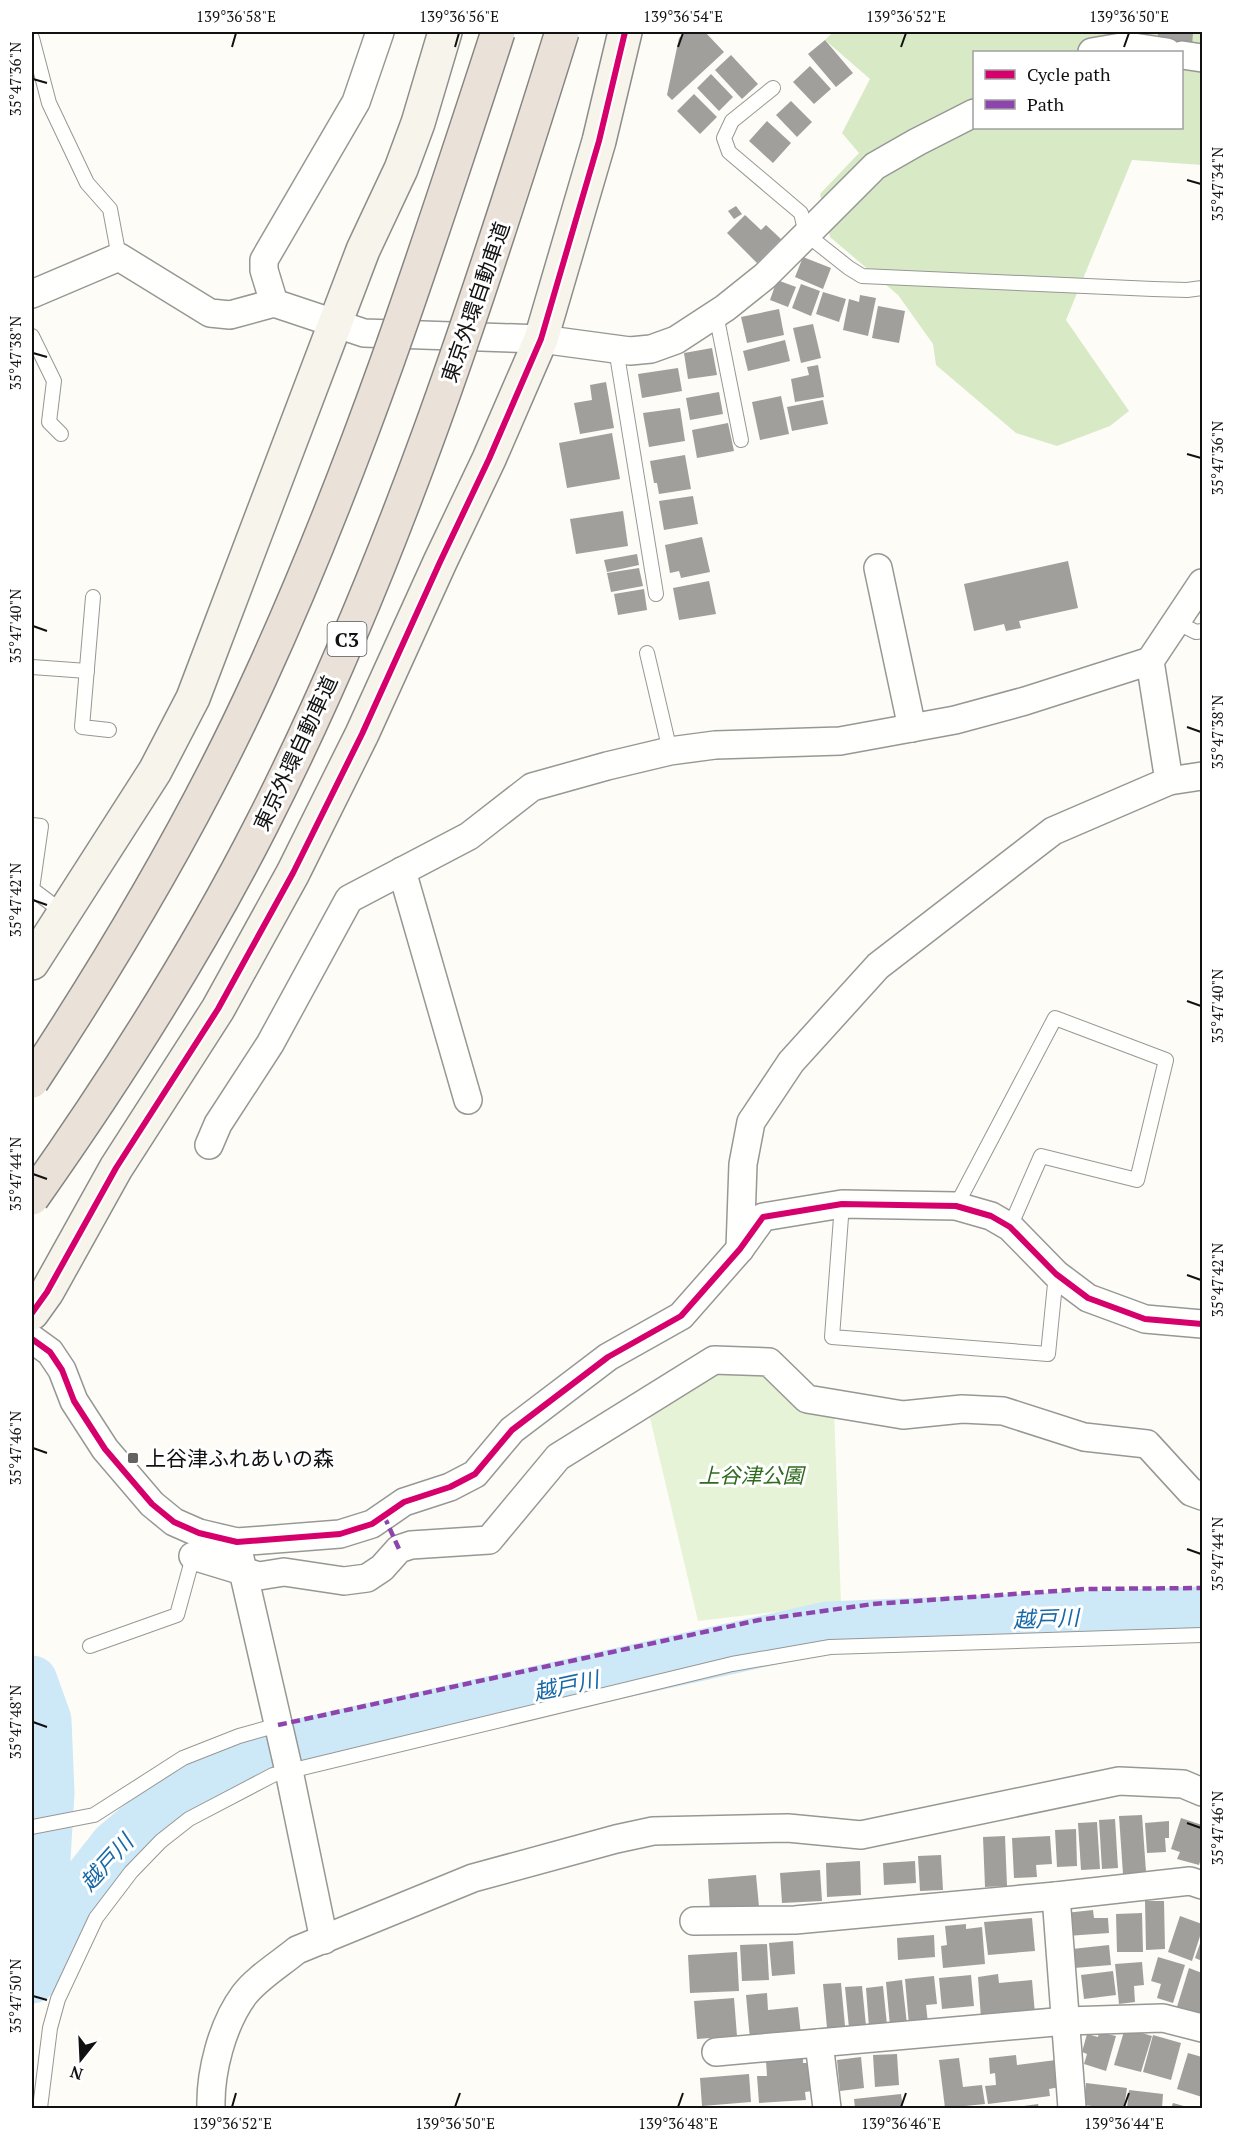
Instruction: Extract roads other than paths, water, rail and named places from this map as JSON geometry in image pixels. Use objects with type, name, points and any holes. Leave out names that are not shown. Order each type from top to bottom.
[{"type":"highway","points":[[32,1081],[141,908],[203,795],[260,679],[314,553],[374,398],[431,238],[498,32]]},
{"type":"highway","name":"東京外環自動車道","points":[[32,1198],[131,1050],[197,943],[262,825],[320,703],[377,570],[437,415],[495,246],[562,32]]},
{"type":"street","points":[[274,303],[264,270],[264,260],[356,102],[380,32]]},
{"type":"street","points":[[32,963],[155,771],[192,698],[363,250],[401,169],[445,32]]},
{"type":"street","points":[[32,1313],[47,1292],[116,1168],[218,1009],[293,873],[362,734],[489,459],[541,339],[599,141],[626,32]]},
{"type":"street","points":[[1098,51],[1127,46],[1160,51]]},
{"type":"street","points":[[1183,55],[1203,58]]},
{"type":"street","points":[[32,294],[119,257],[210,313],[230,315],[274,303],[364,333],[541,339],[616,349],[651,349],[676,340],[716,314],[765,276],[875,166],[973,114]]},
{"type":"street","points":[[878,568],[912,728]]},
{"type":"street","points":[[209,1145],[218,1124],[270,1044],[349,899],[469,836],[532,787],[607,765],[670,751],[715,745],[840,741],[954,720],[1150,662],[1203,583]]},
{"type":"street","points":[[1150,662],[1169,781]]},
{"type":"street","points":[[740,1249],[743,1164],[751,1122],[790,1062],[878,966],[1053,831],[1169,781],[1203,776]]},
{"type":"street","points":[[402,871],[468,1100]]},
{"type":"street","points":[[196,1545],[340,1534],[372,1524],[404,1502],[450,1487],[476,1474],[520,1424],[608,1357],[681,1316],[740,1249],[763,1217],[842,1204],[956,1206],[991,1216],[1010,1227],[1056,1274],[1088,1298],[1145,1319],[1203,1324]]},
{"type":"street","points":[[32,1339],[51,1352],[62,1370],[74,1401],[105,1449],[152,1504],[174,1522],[196,1545],[243,1572],[259,1576],[284,1572],[344,1581],[367,1578],[382,1568],[399,1549],[411,1545],[489,1540],[558,1457],[714,1360],[769,1362],[807,1399],[903,1415],[962,1409],[1003,1411],[1084,1437],[1147,1444],[1191,1492],[1203,1496]]},
{"type":"street","points":[[237,1542],[324,1940]]},
{"type":"street","points":[[211,2109],[210,2089],[220,2049],[230,2018],[245,1994],[297,1950],[473,1878],[653,1831],[789,1828],[861,1835],[1119,1780],[1183,1784],[1203,1792]]},
{"type":"street","points":[[694,1921],[795,1920],[1191,1881],[1203,1885]]},
{"type":"street","points":[[1056,1896],[1072,2109]]},
{"type":"street","points":[[716,2052],[1066,2021],[1163,2018],[1203,2028]]},
{"type":"street","points":[[819,2043],[827,2109]]},
{"type":"lane","points":[[32,38],[49,103],[87,183],[110,209],[119,257]]},
{"type":"lane","points":[[773,88],[732,121],[724,138],[729,152],[801,213],[806,234],[862,276],[1164,290],[1203,288]]},
{"type":"lane","points":[[716,314],[741,440]]},
{"type":"lane","points":[[32,336],[54,381],[50,422],[61,434]]},
{"type":"lane","points":[[616,349],[656,594]]},
{"type":"lane","points":[[93,597],[82,727],[109,730]]},
{"type":"lane","points":[[1176,622],[1196,632],[1203,631]]},
{"type":"lane","points":[[647,653],[670,751]]},
{"type":"lane","points":[[32,667],[87,671]]},
{"type":"lane","points":[[32,825],[41,826],[32,889],[65,914]]},
{"type":"lane","points":[[956,1206],[1055,1018],[1166,1060],[1137,1180],[1041,1156],[1010,1227]]},
{"type":"lane","points":[[842,1204],[832,1337],[1048,1354],[1056,1274]]},
{"type":"lane","points":[[90,1646],[177,1615],[196,1545]]},
{"type":"lane","points":[[40,2109],[50,2028],[58,1999],[96,1918],[131,1872],[161,1842],[189,1819],[288,1767],[732,1664],[830,1647],[1203,1635]]},
{"type":"lane","points":[[32,1827],[94,1815],[183,1758],[239,1736],[278,1728]]},
{"type":"waterway","name":"越戸川","points":[[32,1978],[78,1893],[115,1846],[179,1792],[261,1757],[309,1742],[828,1627],[1202,1612]]},
{"type":"waterway","points":[[32,1681],[46,1720],[49,1793],[43,1891],[33,1950]]},
{"type":"place","name":"上谷津ふれあいの森","points":[[133,1458]]},
{"type":"park label","name":"上谷津公園","points":[[751,1475]]}]
